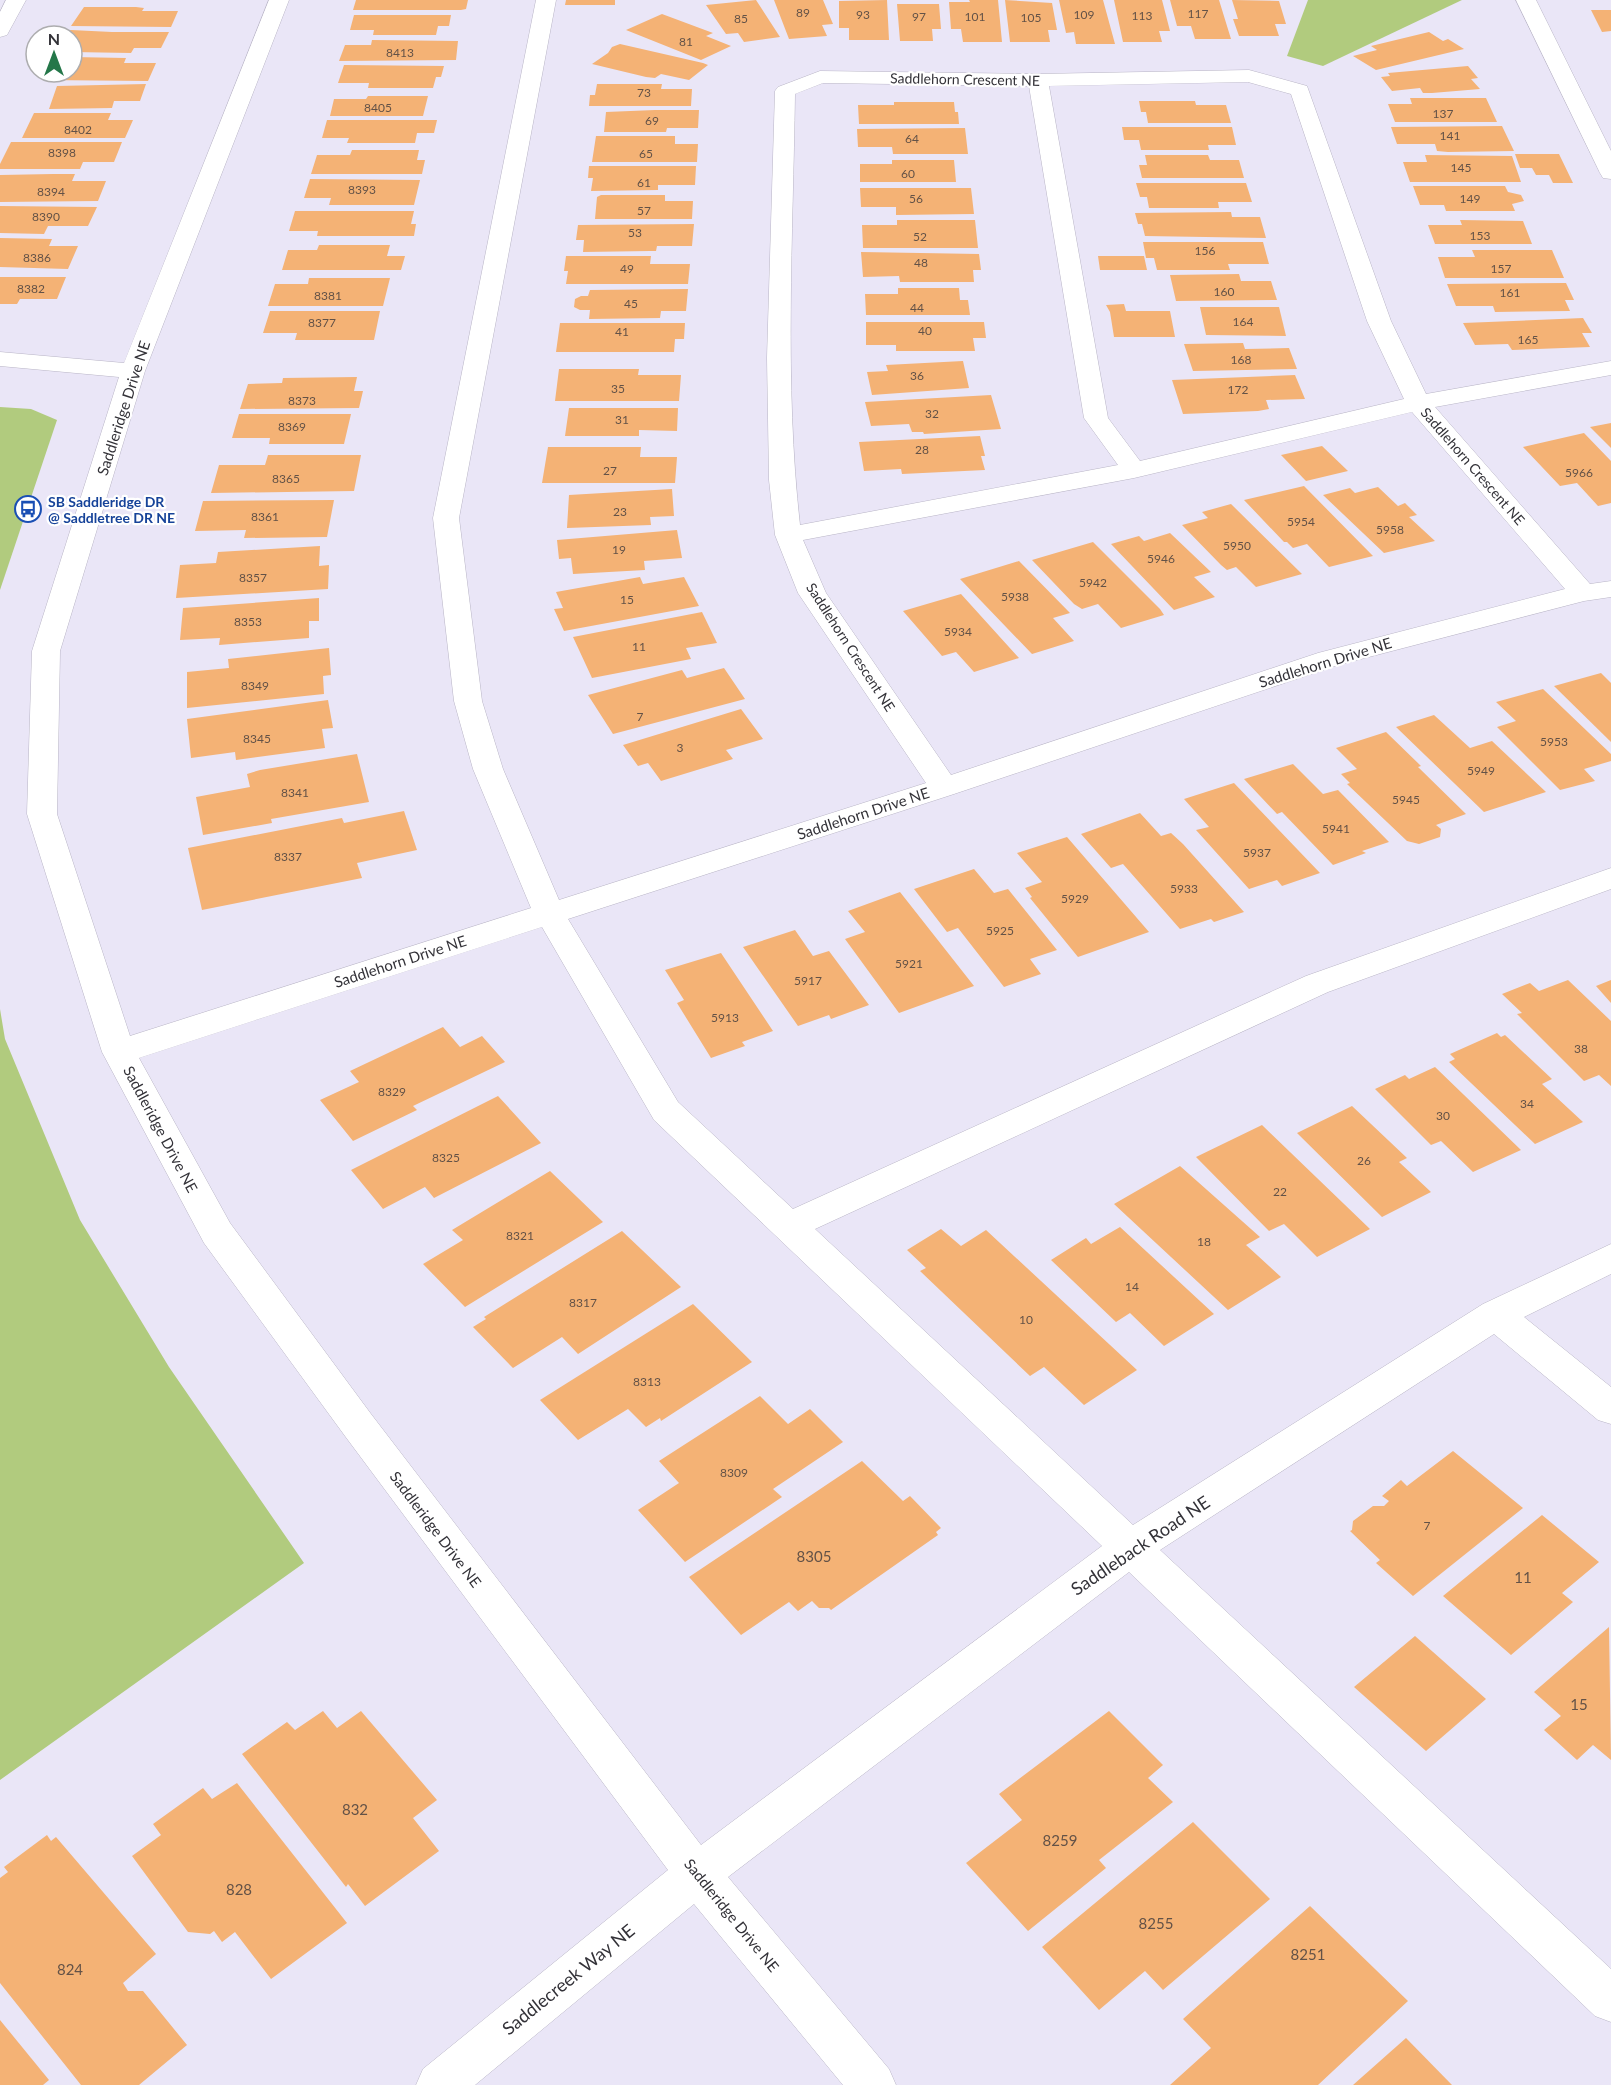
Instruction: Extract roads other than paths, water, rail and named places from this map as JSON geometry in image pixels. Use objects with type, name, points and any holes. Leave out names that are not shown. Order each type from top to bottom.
[{"type":"street","points":[[0,31],[16,0]]},
{"type":"street","name":"Saddleridge Drive NE","points":[[279,0],[133,371],[46,651],[42,814],[119,1052],[217,1233],[358,1425],[697,1874],[873,2085]]},
{"type":"street","points":[[546,0],[446,518],[468,702],[489,769],[549,913],[666,1111],[1611,2000]]},
{"type":"street","points":[[1526,0],[1611,173]]},
{"type":"street","name":"Saddlehorn Crescent NE","points":[[944,787],[812,593],[788,535],[782,480],[779,358],[785,92],[820,77],[1038,80],[1249,76],[1300,90],[1379,321],[1418,403],[1597,591]]},
{"type":"street","points":[[1038,80],[1096,418],[1134,470]]},
{"type":"street","points":[[0,359],[133,371]]},
{"type":"street","points":[[788,535],[1134,470],[1418,403],[1611,368]]},
{"type":"street","name":"Saddlehorn Drive NE","points":[[119,1052],[944,787],[1328,659],[1597,591]]},
{"type":"street","points":[[787,1227],[1317,984],[1611,878]]},
{"type":"street","name":"Saddleback Road NE","points":[[697,1874],[1130,1548],[1496,1314],[1611,1258]]},
{"type":"street","points":[[1496,1314],[1611,1409]]},
{"type":"street","name":"Saddlecreek Way NE","points":[[439,2085],[697,1874]]},
{"type":"place","name":"SB Saddleridge DR @ Saddletree DR NE","points":[[28,509]]}]
